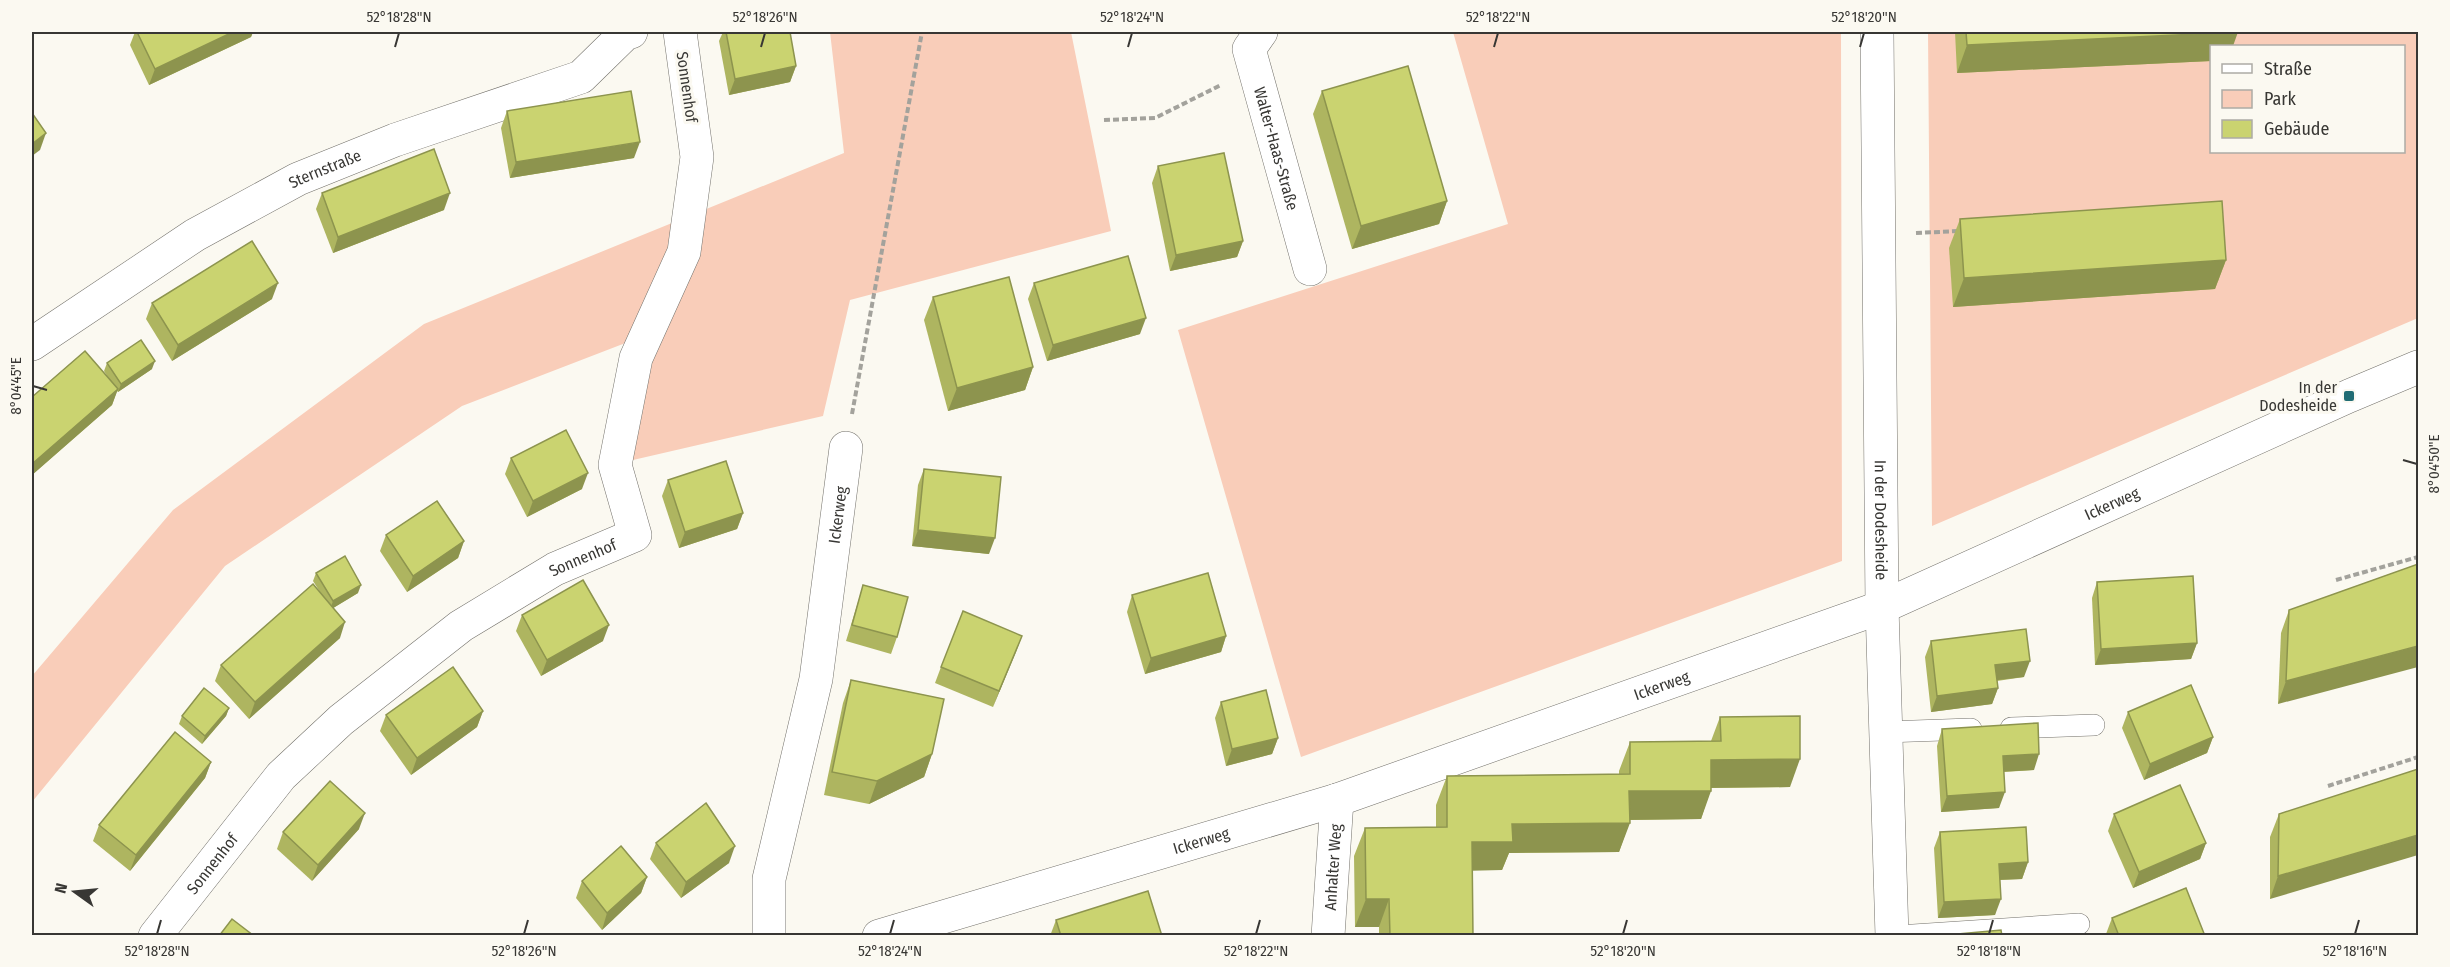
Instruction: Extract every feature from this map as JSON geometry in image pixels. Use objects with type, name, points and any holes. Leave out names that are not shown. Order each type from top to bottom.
[{"type":"street","name":"Sternstraße","points":[[32,344],[195,236],[298,179],[395,140],[581,77],[626,33],[631,32]]},
{"type":"street","name":"Sonnenhof","points":[[155,936],[281,776],[341,720],[461,626],[555,568],[635,535],[615,465],[636,358],[684,252],[697,157],[680,32]]},
{"type":"street","name":"Walter-Haas-Straße","points":[[1261,32],[1249,49],[1310,269]]},
{"type":"street","name":"In der Dodesheide","points":[[1877,32],[1882,607],[1892,936]]},
{"type":"street","name":"Ickerweg","points":[[884,935],[1337,800],[1882,607],[2338,401],[2418,368]]},
{"type":"street","name":"Ickerweg","points":[[769,936],[769,879],[816,679],[846,448]]},
{"type":"street","name":"Anhalter Weg","points":[[1328,936],[1337,800]]},
{"type":"lane","points":[[1885,732],[2094,725]]},
{"type":"lane","points":[[1898,936],[2079,924]]},
{"type":"path","points":[[846,448],[922,32]]},
{"type":"path","points":[[1104,120],[1155,118],[1207,90],[1255,72]]},
{"type":"path","points":[[1879,235],[1961,231]]},
{"type":"path","points":[[2336,580],[2418,557]]},
{"type":"path","points":[[2328,786],[2418,757]]},
{"type":"green space","points":[[830,32],[1071,32],[1111,231],[850,300],[823,416],[620,463],[641,337],[462,406],[225,566],[32,802],[32,676],[173,510],[424,324],[844,153]]},
{"type":"green space","points":[[1453,32],[1841,32],[1842,561],[1301,757],[1178,330],[1508,224]]},
{"type":"green space","points":[[1928,32],[2418,32],[2418,318],[1932,526]]},
{"type":"building","points":[[137,32],[233,32],[155,69]]},
{"type":"building","points":[[726,32],[790,32],[796,66],[735,79]]},
{"type":"building","points":[[1966,32],[2238,32],[1967,45]]},
{"type":"building","points":[[1408,66],[1447,201],[1361,226],[1322,91]]},
{"type":"building","points":[[631,91],[640,142],[516,162],[507,111]]},
{"type":"building","points":[[32,113],[46,133],[32,144]]},
{"type":"building","points":[[434,149],[450,193],[338,237],[322,193]]},
{"type":"building","points":[[1224,153],[1243,241],[1176,255],[1158,166]]},
{"type":"building","points":[[2222,201],[2226,260],[1964,278],[1960,219]]},
{"type":"building","points":[[252,241],[278,283],[178,345],[152,303]]},
{"type":"building","points":[[1128,256],[1146,318],[1053,345],[1034,283]]},
{"type":"building","points":[[1009,277],[1033,367],[957,388],[933,297]]},
{"type":"building","points":[[141,340],[155,361],[121,384],[107,363]]},
{"type":"building","points":[[85,351],[118,389],[32,464],[32,397]]},
{"type":"building","points":[[566,430],[588,473],[533,501],[511,458]]},
{"type":"building","points":[[726,461],[743,513],[685,532],[668,480]]},
{"type":"building","points":[[924,469],[1001,477],[995,538],[918,530]]},
{"type":"building","points":[[437,501],[464,541],[413,576],[386,535]]},
{"type":"building","points":[[345,556],[361,585],[333,601],[316,573]]},
{"type":"building","points":[[2418,564],[2418,646],[2286,681],[2289,610]]},
{"type":"building","points":[[1208,573],[1226,636],[1151,658],[1132,595]]},
{"type":"building","points":[[2193,576],[2197,643],[2101,649],[2097,582]]},
{"type":"building","points":[[583,580],[609,625],[547,660],[522,615]]},
{"type":"building","points":[[313,584],[345,622],[255,702],[221,665]]},
{"type":"building","points":[[863,585],[908,597],[897,637],[852,625]]},
{"type":"building","points":[[963,611],[1022,636],[999,691],[941,667]]},
{"type":"building","points":[[2026,629],[2030,661],[1995,665],[1998,688],[1937,696],[1931,641]]},
{"type":"building","points":[[453,667],[483,711],[417,758],[386,715]]},
{"type":"building","points":[[851,680],[944,699],[932,754],[877,781],[832,772]]},
{"type":"building","points":[[2191,685],[2213,737],[2150,764],[2128,712]]},
{"type":"building","points":[[204,688],[229,708],[205,736],[182,716]]},
{"type":"building","points":[[1266,690],[1278,738],[1232,749],[1221,702]]},
{"type":"building","points":[[1800,716],[1800,759],[1711,760],[1711,791],[1629,791],[1630,823],[1512,824],[1513,842],[1472,842],[1473,936],[1390,936],[1389,899],[1366,899],[1365,828],[1447,827],[1447,776],[1630,774],[1630,742],[1721,741],[1720,717]]},
{"type":"building","points":[[2038,723],[2039,754],[2003,756],[2005,792],[1947,796],[1942,729]]},
{"type":"building","points":[[175,732],[211,762],[136,855],[99,825]]},
{"type":"building","points":[[2418,769],[2418,835],[2278,876],[2279,814]]},
{"type":"building","points":[[330,781],[365,813],[318,865],[283,832]]},
{"type":"building","points":[[2180,785],[2206,843],[2139,872],[2114,814]]},
{"type":"building","points":[[706,803],[735,846],[686,882],[656,843]]},
{"type":"building","points":[[2026,827],[2028,862],[1999,864],[2001,899],[1944,902],[1940,832]]},
{"type":"building","points":[[621,846],[647,877],[607,913],[582,881]]},
{"type":"building","points":[[2186,888],[2205,936],[2119,936],[2112,918]]},
{"type":"building","points":[[1148,891],[1162,936],[1061,936],[1056,920]]},
{"type":"building","points":[[232,919],[254,936],[219,936]]},
{"type":"building","points":[[2001,930],[2002,936],[1947,936],[1947,935]]},
{"type":"place","name":"In der Dodesheide","points":[[2349,396]]}]
